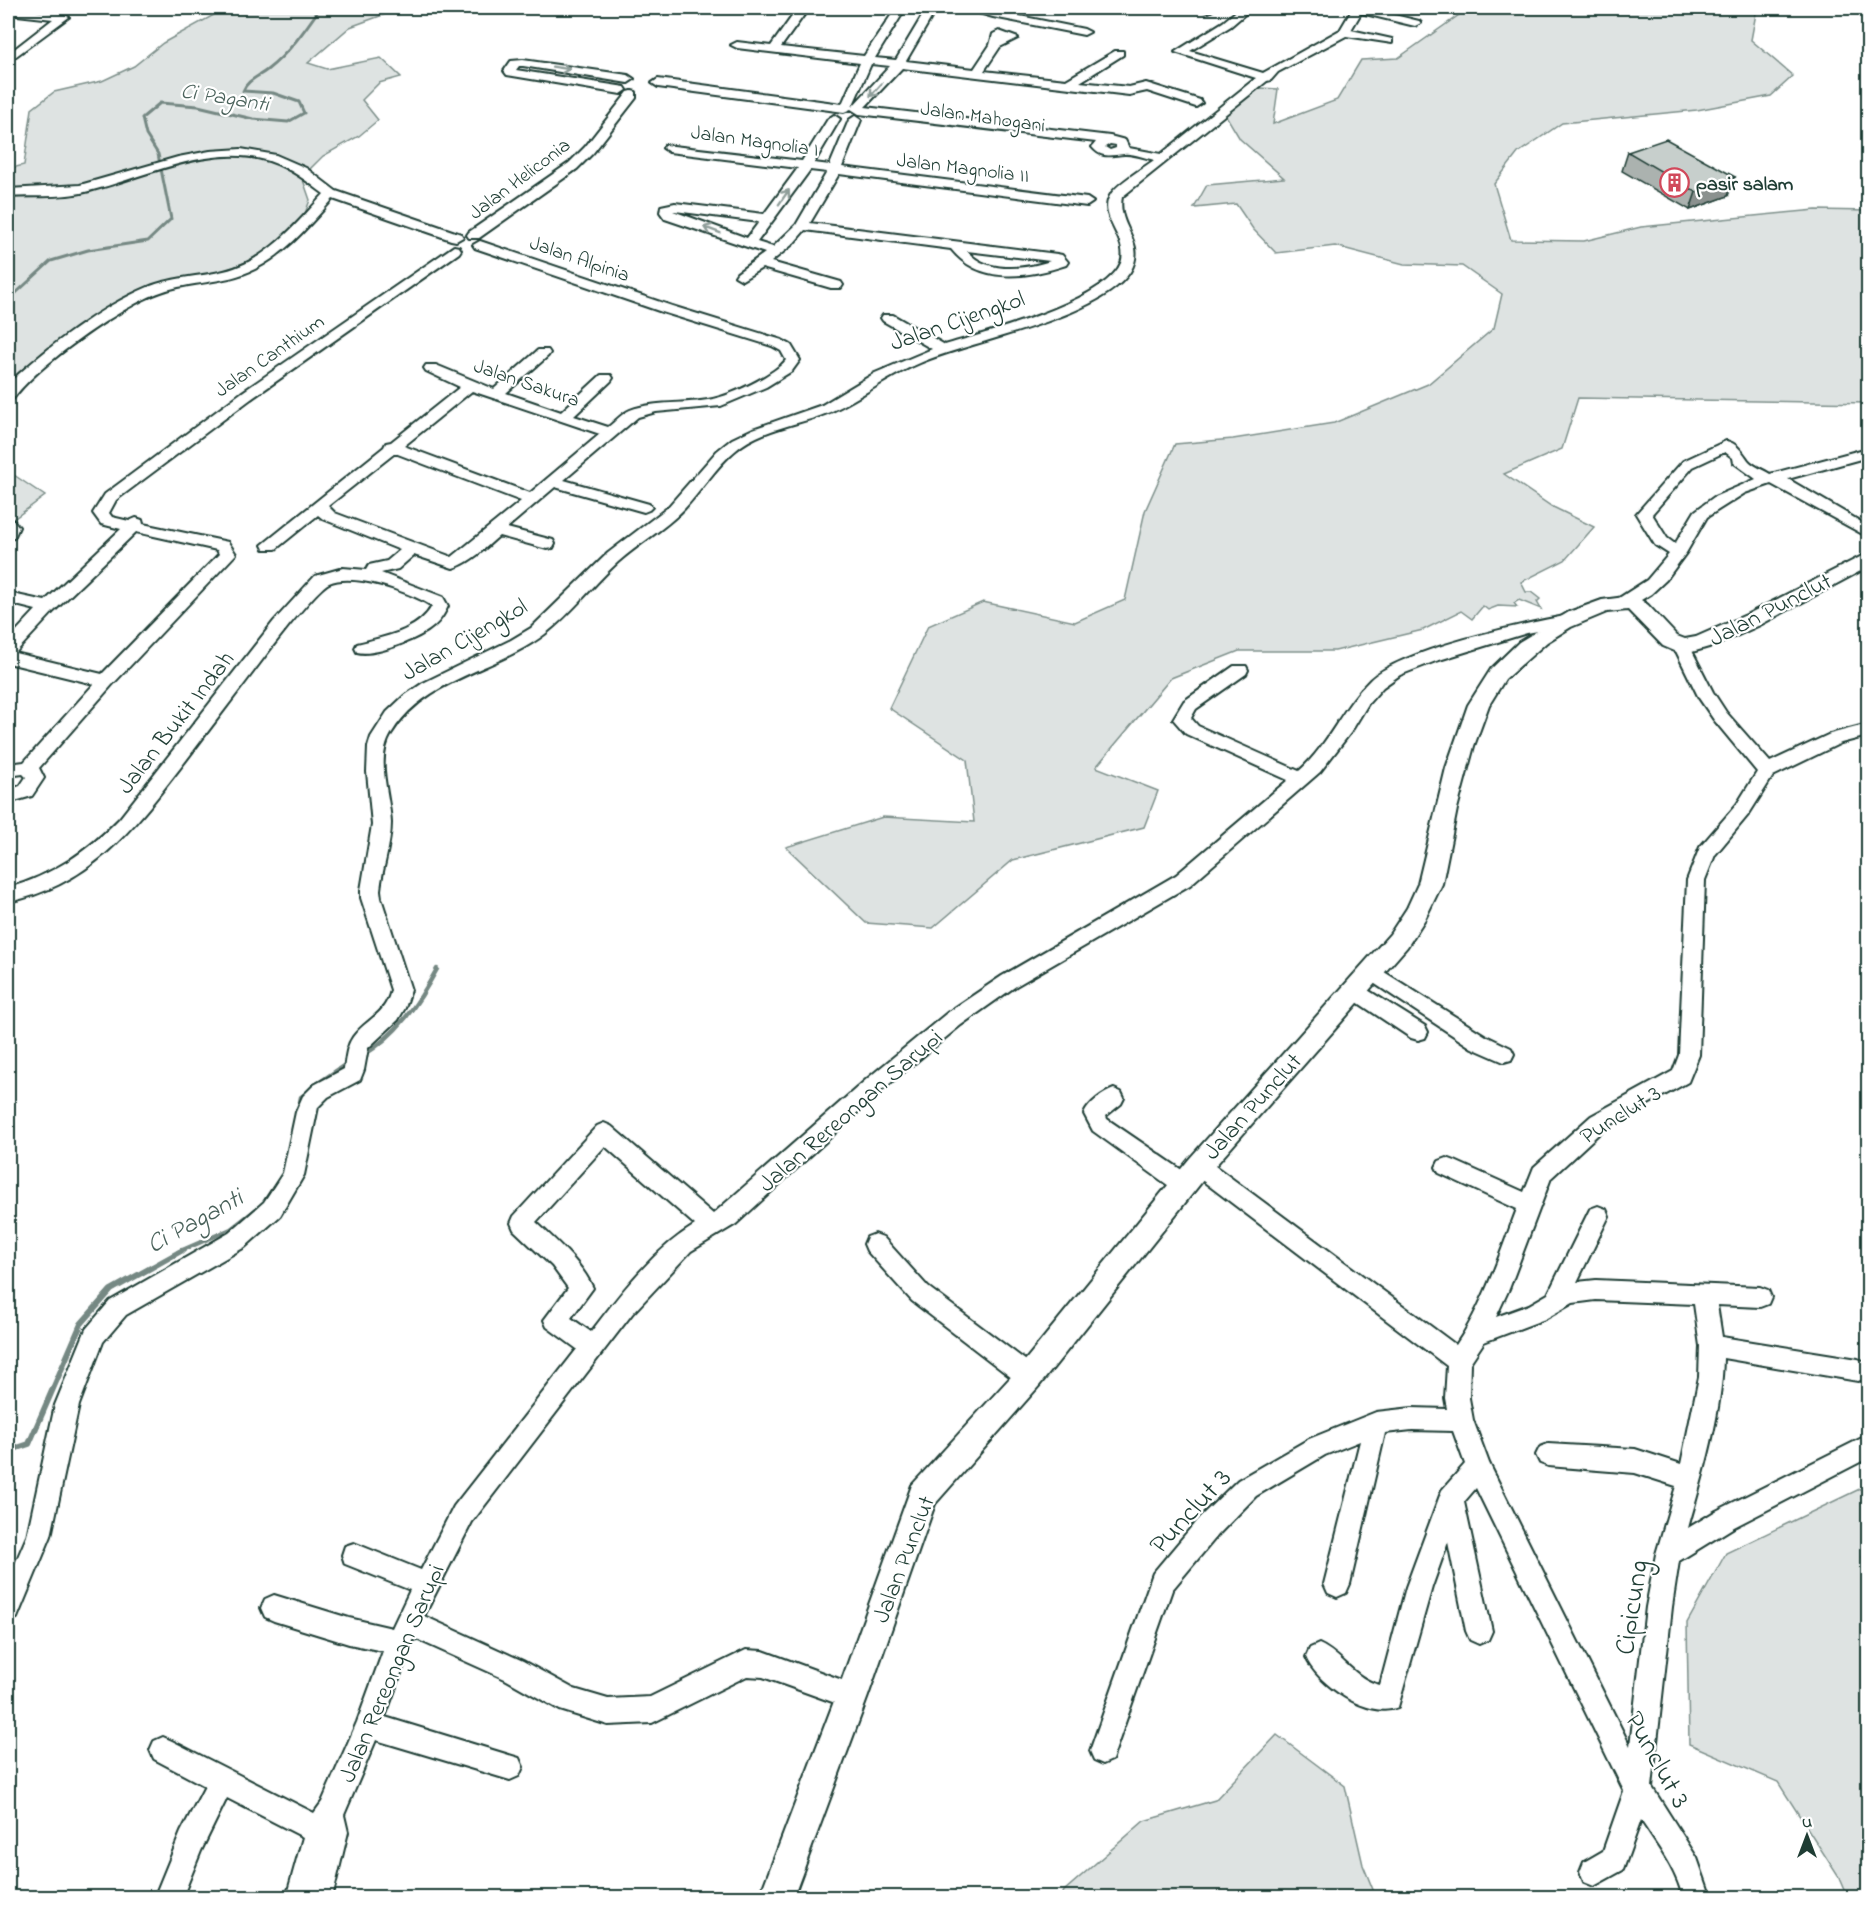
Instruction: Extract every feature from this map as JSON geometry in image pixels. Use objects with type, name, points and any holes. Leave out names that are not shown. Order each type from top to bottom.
[{"type":"main road","name":"Jalan Punclut","points":[[776,1898],[852,1696],[923,1495],[1029,1377],[1192,1175],[1364,982],[1412,920],[1430,883],[1452,782],[1480,703],[1497,675],[1545,633],[1601,607],[1625,602],[1644,612],[1669,641],[1682,646],[1700,645],[1758,618],[1869,559]]},
{"type":"street","points":[[774,49],[803,8]]},
{"type":"street","points":[[742,276],[786,245],[802,226],[835,171],[848,114],[867,61],[901,8]]},
{"type":"street","points":[[749,244],[806,166],[848,114],[899,64],[932,8]]},
{"type":"street","points":[[983,8],[983,11],[993,14],[1084,32]]},
{"type":"street","points":[[1246,8],[1229,23],[1181,52],[1267,78]]},
{"type":"street","points":[[1359,8],[1415,23]]},
{"type":"street","name":"Jalan Cijengkol","points":[[8,1609],[39,1536],[67,1405],[94,1336],[118,1308],[237,1240],[272,1209],[293,1175],[310,1102],[321,1091],[353,1074],[357,1057],[394,1012],[401,990],[371,898],[370,886],[381,838],[381,804],[376,754],[379,738],[395,714],[422,691],[439,681],[489,660],[538,631],[616,554],[678,507],[734,444],[757,432],[829,407],[882,375],[944,350],[1029,325],[1094,296],[1114,282],[1126,267],[1130,248],[1126,234],[1113,211],[1116,196],[1160,153],[1267,78],[1274,70],[1344,32],[1359,8]]},
{"type":"street","points":[[8,12],[42,10],[63,17],[8,59]]},
{"type":"street","points":[[1344,32],[1388,41]]},
{"type":"street","points":[[737,45],[1129,91],[1146,87]]},
{"type":"street","points":[[977,73],[996,45]]},
{"type":"street","points":[[1068,84],[1102,73],[1119,53]]},
{"type":"street","points":[[516,63],[523,63],[628,79],[652,87],[626,93],[510,71],[516,63]]},
{"type":"street","points":[[1102,73],[1196,103]]},
{"type":"street","name":"Jalan Heliconia","points":[[477,240],[573,166],[589,150],[626,93],[620,84],[628,79]]},
{"type":"street","name":"Jalan Mahogani","points":[[652,87],[1160,153]]},
{"type":"street","points":[[8,193],[67,191],[196,153],[226,147],[272,152],[298,159],[308,165],[317,181],[331,194],[455,243],[469,251],[477,240]]},
{"type":"street","name":"Jalan Magnolia I","points":[[669,148],[835,171]]},
{"type":"street","name":"Jalan Magnolia II","points":[[835,171],[1087,202]]},
{"type":"street","points":[[8,187],[60,187],[96,182]]},
{"type":"street","points":[[8,396],[17,381],[79,335],[134,299],[156,289],[236,271],[276,251],[331,194]]},
{"type":"street","points":[[769,219],[679,208],[666,209],[670,216],[775,252]]},
{"type":"street","points":[[802,226],[1057,258],[1061,262],[1031,271],[1001,271],[967,260],[956,246]]},
{"type":"street","name":"Jalan Alpinia","points":[[477,240],[667,309],[777,343],[786,348],[794,360],[787,368],[761,384],[732,398],[706,406],[639,411],[610,433]]},
{"type":"street","name":"Jalan Canthium","points":[[106,681],[228,554],[222,546],[107,522],[102,516],[110,497],[455,243]]},
{"type":"street","points":[[761,263],[836,285]]},
{"type":"street","points":[[888,318],[944,350]]},
{"type":"street","points":[[497,394],[543,353]]},
{"type":"street","name":"Jalan Sakura","points":[[431,368],[470,386],[610,433]]},
{"type":"street","points":[[564,417],[606,378]]},
{"type":"street","points":[[270,545],[391,446],[470,386]]},
{"type":"street","points":[[320,505],[329,516],[395,543],[453,563],[460,560],[533,500],[610,433]]},
{"type":"street","points":[[1678,553],[1661,541],[1644,514],[1688,464],[1726,445],[1735,451],[1741,458],[1739,460],[1869,532]]},
{"type":"street","points":[[391,446],[533,500]]},
{"type":"street","points":[[1625,602],[1645,592],[1663,577],[1699,516],[1722,498],[1772,479],[1869,452]]},
{"type":"street","points":[[553,482],[644,507]]},
{"type":"street","points":[[8,524],[11,527],[8,534]]},
{"type":"street","points":[[8,650],[48,607],[137,527]]},
{"type":"street","points":[[496,530],[546,544]]},
{"type":"street","points":[[373,572],[378,559],[395,543]]},
{"type":"street","points":[[373,572],[392,565],[412,549]]},
{"type":"street","points":[[363,648],[396,641],[426,623],[438,613],[440,606],[437,601],[373,572]]},
{"type":"street","name":"Jalan Bukit Indah","points":[[8,895],[49,883],[68,874],[117,832],[141,806],[280,625],[321,580],[343,573],[373,572]]},
{"type":"street","points":[[8,598],[48,607]]},
{"type":"street","name":"Jalan Rereongan Sarupi","points":[[300,1898],[369,1725],[403,1632],[424,1584],[463,1514],[624,1307],[683,1244],[728,1217],[875,1084],[954,1018],[1009,981],[1183,880],[1314,768],[1339,736],[1362,700],[1377,683],[1394,671],[1526,628],[1570,620]]},
{"type":"street","points":[[1682,646],[1705,694],[1720,716],[1767,771],[1836,738],[1869,730]]},
{"type":"street","points":[[8,657],[106,681],[28,769]]},
{"type":"street","points":[[1240,670],[1190,705],[1182,719],[1192,730],[1302,779]]},
{"type":"street","points":[[8,770],[20,767],[28,769],[34,772],[35,778],[33,785],[17,795],[8,797]]},
{"type":"street","name":"Punclut 3","points":[[1697,1898],[1695,1885],[1688,1869],[1638,1789],[1478,1467],[1461,1420],[1456,1391],[1459,1361],[1476,1335],[1498,1289],[1542,1173],[1550,1163],[1598,1122],[1681,1076],[1689,1055],[1696,880],[1707,852],[1743,809],[1767,771]]},
{"type":"street","points":[[1364,982],[1418,1032]]},
{"type":"street","points":[[1364,982],[1504,1054]]},
{"type":"street","points":[[1114,1098],[1094,1114],[1100,1125],[1192,1175],[1459,1361]]},
{"type":"street","points":[[593,1347],[555,1320],[582,1288],[560,1258],[522,1223],[604,1132],[712,1227]]},
{"type":"street","points":[[1447,1167],[1530,1205]]},
{"type":"street","points":[[1556,1301],[1598,1216]]},
{"type":"street","points":[[875,1244],[920,1294],[1029,1377]]},
{"type":"street","points":[[1476,1335],[1537,1312],[1569,1293],[1582,1290],[1760,1297]]},
{"type":"street","points":[[1668,1554],[1690,1479],[1711,1377],[1712,1346],[1704,1294]]},
{"type":"street","points":[[1712,1346],[1858,1370]]},
{"type":"street","name":"Punclut 3","points":[[1103,1751],[1162,1582],[1209,1526],[1247,1488],[1317,1447],[1376,1424],[1412,1419],[1461,1420]]},
{"type":"street","points":[[1337,1584],[1376,1424]]},
{"type":"street","name":"Cipicung","points":[[1594,1872],[1612,1860],[1638,1789],[1659,1607],[1668,1554],[1725,1519],[1869,1446]]},
{"type":"street","points":[[1548,1455],[1635,1461],[1690,1479]]},
{"type":"street","points":[[1319,1657],[1365,1696],[1376,1700],[1389,1698],[1419,1587],[1451,1498],[1478,1467]]},
{"type":"street","points":[[1451,1498],[1479,1631]]},
{"type":"street","points":[[354,1555],[424,1584]]},
{"type":"street","points":[[274,1608],[349,1631],[403,1632],[514,1670],[569,1701],[608,1712],[652,1710],[746,1663],[764,1664],[852,1696]]},
{"type":"street","points":[[369,1725],[510,1767]]},
{"type":"street","points":[[164,1750],[222,1780],[328,1824]]},
{"type":"street","points":[[168,1898],[191,1842],[222,1780]]},
{"type":"street","name":"Jalan Rereongan Sarupi","points":[[318,1898],[328,1824]]},
{"type":"shaded area","points":[[221,8],[402,8],[350,27],[308,63],[327,69],[381,58],[401,77],[379,83],[362,100],[378,120],[359,136],[323,156],[302,177],[310,200],[303,219],[264,255],[213,275],[148,289],[68,336],[8,380],[8,169],[24,165],[32,109],[54,92],[102,81],[134,66],[163,43],[214,15]]},
{"type":"shaded area","points":[[1469,8],[1757,8],[1751,40],[1793,76],[1771,96],[1697,110],[1562,123],[1518,153],[1494,184],[1511,240],[1584,241],[1641,227],[1816,210],[1868,211],[1868,403],[1578,398],[1562,449],[1504,474],[1551,506],[1594,527],[1565,560],[1521,582],[1526,592],[1531,592],[1540,599],[1537,602],[1541,609],[1519,600],[1514,603],[1517,607],[1498,606],[1488,610],[1483,606],[1472,619],[1461,611],[1423,630],[1335,651],[1239,651],[1171,678],[1096,767],[1158,791],[1144,827],[1013,860],[933,928],[866,923],[786,847],[883,817],[974,822],[967,760],[889,708],[928,626],[983,602],[1075,622],[1125,600],[1145,511],[1175,444],[1233,439],[1334,423],[1428,384],[1494,328],[1502,294],[1462,266],[1404,264],[1335,246],[1276,253],[1253,229],[1236,204],[1194,208],[1207,185],[1284,178],[1240,139],[1225,114],[1260,88],[1278,89],[1273,124],[1337,100],[1361,60],[1398,58]]},
{"type":"shaded area","points":[[8,471],[45,496],[8,523]]},
{"type":"shaded area","points":[[1868,1485],[1868,1897],[1847,1897],[1838,1876],[1778,1782],[1689,1744],[1687,1623],[1726,1553]]},
{"type":"shaded area","points":[[1277,1735],[1345,1786],[1363,1865],[1376,1897],[1061,1897],[1064,1891],[1144,1821],[1215,1800]]},
{"type":"building","points":[[1666,139],[1735,177],[1696,192],[1628,152]]},
{"type":"waterway","name":"Ci Paganti","points":[[8,295],[16,293],[51,261],[88,250],[148,241],[171,219],[158,154],[146,135],[142,118],[160,103],[198,106],[253,119],[288,122],[304,113],[299,102],[273,93],[243,91],[250,81],[267,70],[289,49],[320,8]]},
{"type":"waterway","name":"Ci Paganti","points":[[362,1056],[386,1038],[406,1018],[437,969]]},
{"type":"waterway","name":"Ci Paganti","points":[[314,1086],[349,1062]]},
{"type":"waterway","name":"Ci Paganti","points":[[299,1107],[301,1097],[308,1092]]},
{"type":"waterway","name":"Ci Paganti","points":[[178,1252],[231,1229],[258,1208]]},
{"type":"waterway","name":"Ci Paganti","points":[[8,1451],[29,1444],[81,1324],[111,1290],[181,1251]]},
{"type":"waterway","points":[[1865,1557],[1868,1560]]},
{"type":"place","name":"pasir salam","points":[[1675,183]]}]
